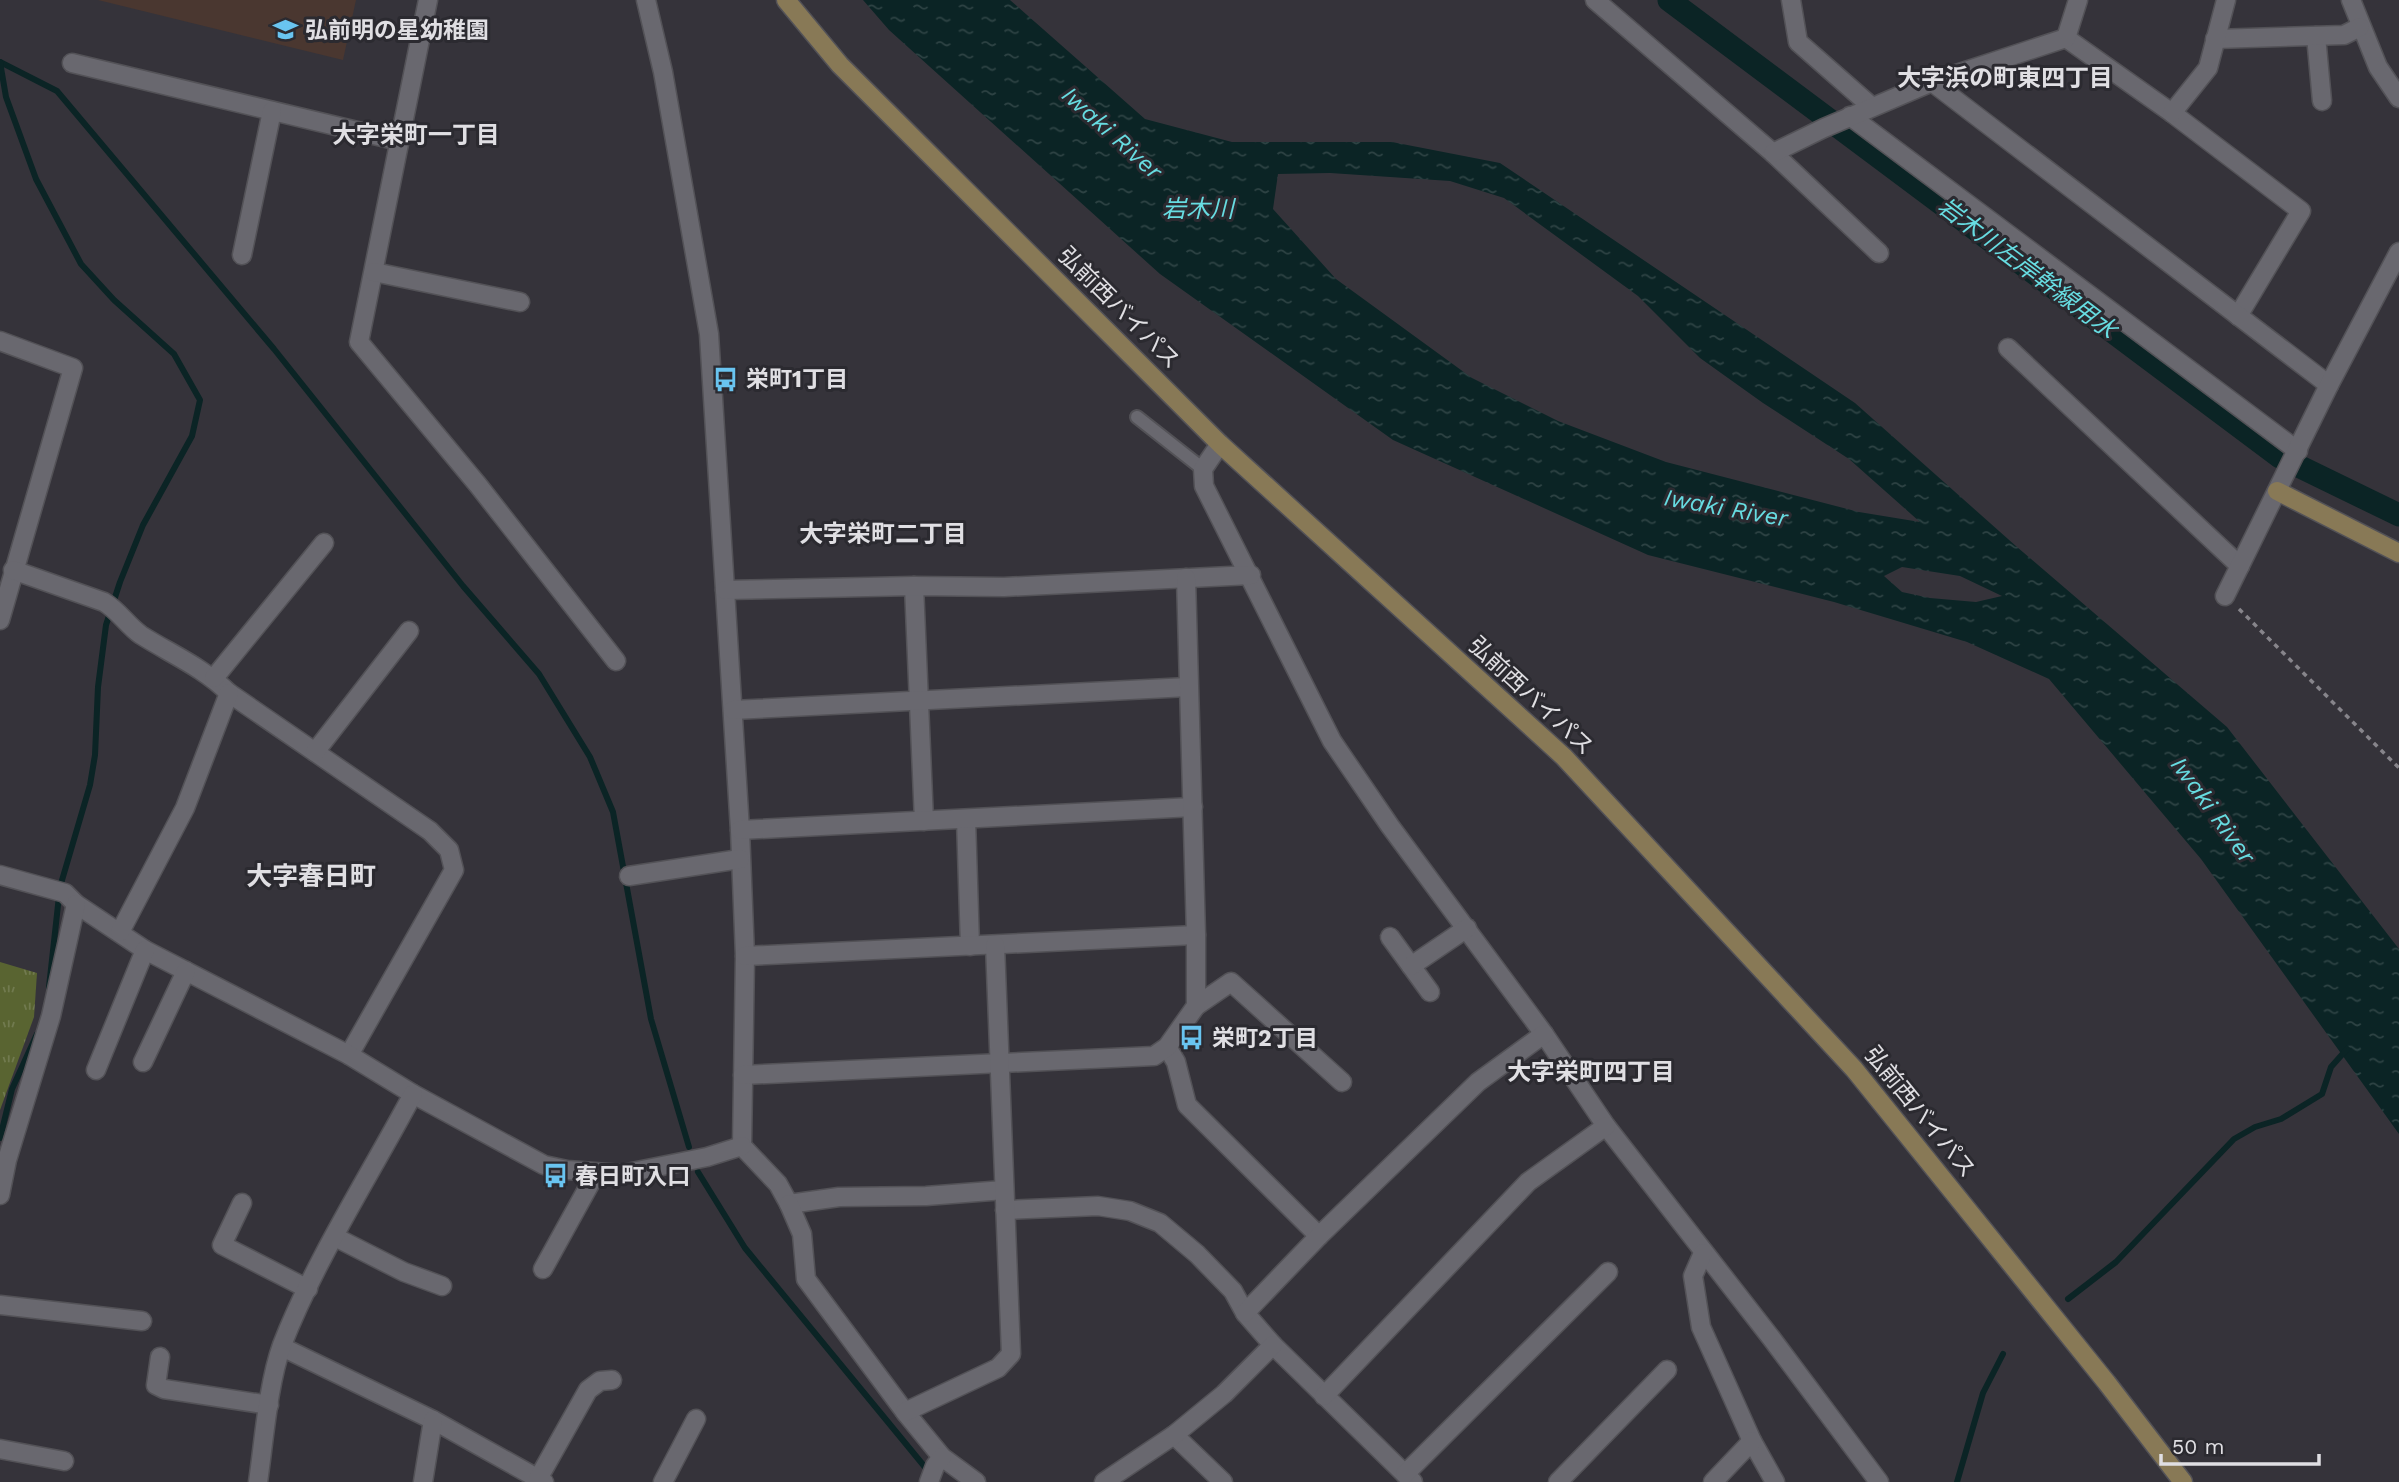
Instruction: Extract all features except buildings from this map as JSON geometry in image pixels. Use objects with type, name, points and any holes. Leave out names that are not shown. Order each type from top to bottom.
[{"type":"street","points":[[428,0],[359,342],[478,485],[616,661]]},
{"type":"street","points":[[646,0],[663,72],[709,334],[740,830],[745,956],[742,1146],[778,1184],[789,1204],[802,1234],[806,1279],[905,1412],[935,1468],[976,1482]]},
{"type":"street","name":"弘前西バイパス","points":[[786,0],[840,65],[1220,444],[1563,757],[1854,1069],[2107,1382],[2183,1482]]},
{"type":"street","points":[[1595,0],[1773,153],[1879,253]]},
{"type":"street","points":[[1791,0],[1798,42],[1871,107]]},
{"type":"street","points":[[2066,38],[2078,0]]},
{"type":"street","points":[[2172,113],[2208,68],[2226,0]]},
{"type":"street","points":[[2351,0],[2378,66],[2399,98]]},
{"type":"street","points":[[2216,39],[2344,35],[2360,27]]},
{"type":"street","points":[[2316,36],[2322,101]]},
{"type":"street","points":[[1773,153],[1932,82],[2066,38]]},
{"type":"street","points":[[2066,38],[2172,113],[2301,211],[2238,316]]},
{"type":"street","points":[[72,63],[399,141]]},
{"type":"street","points":[[1932,82],[2329,385]]},
{"type":"street","points":[[242,255],[272,111]]},
{"type":"street","points":[[1847,118],[2297,453]]},
{"type":"street","points":[[2225,596],[2329,385],[2393,275],[2399,251]]},
{"type":"street","points":[[374,272],[520,302]]},
{"type":"street","points":[[0,341],[73,368],[0,620]]},
{"type":"street","points":[[2008,348],[2240,566]]},
{"type":"street","points":[[1220,444],[1203,469],[1205,486],[1332,741],[1390,827],[1544,1034],[1606,1126],[1772,1339],[1879,1482]]},
{"type":"street","points":[[2277,491],[2399,553]]},
{"type":"street","points":[[214,678],[324,543]]},
{"type":"street","points":[[13,570],[110,605],[138,633],[214,678],[229,693],[430,831],[449,850],[454,870],[349,1055]]},
{"type":"street","points":[[725,590],[1004,587],[1251,575]]},
{"type":"street","points":[[1186,578],[1196,1006]]},
{"type":"street","points":[[914,586],[924,821]]},
{"type":"street","points":[[314,752],[409,631]]},
{"type":"street","points":[[733,710],[1188,687]]},
{"type":"street","points":[[120,932],[185,808],[229,693]]},
{"type":"street","points":[[740,830],[1192,807]]},
{"type":"street","points":[[966,819],[970,946]]},
{"type":"street","points":[[629,876],[740,859]]},
{"type":"street","points":[[0,875],[64,895],[145,950],[349,1055],[544,1165],[566,1170],[622,1174],[707,1157],[742,1146]]},
{"type":"street","points":[[0,1195],[7,1160],[51,1016],[64,895]]},
{"type":"street","points":[[1411,966],[1467,928]]},
{"type":"street","points":[[745,956],[1196,935]]},
{"type":"street","points":[[1390,937],[1430,992]]},
{"type":"street","points":[[905,1412],[998,1368],[1011,1354],[995,945]]},
{"type":"street","points":[[96,1070],[145,950]]},
{"type":"street","points":[[143,1062],[186,971]]},
{"type":"street","points":[[743,1075],[1154,1056],[1167,1047],[1196,1006],[1231,982],[1342,1082]]},
{"type":"street","points":[[1245,1313],[1478,1082],[1544,1034]]},
{"type":"street","points":[[1167,1047],[1176,1062],[1187,1105],[1320,1236]]},
{"type":"street","points":[[258,1482],[269,1405],[282,1347],[335,1237],[414,1094]]},
{"type":"street","points":[[1324,1396],[1528,1182],[1606,1126]]},
{"type":"street","points":[[543,1269],[597,1173]]},
{"type":"street","points":[[789,1204],[839,1197],[926,1196],[1004,1190]]},
{"type":"street","points":[[242,1203],[222,1245],[308,1289]]},
{"type":"street","points":[[1004,1210],[1098,1206],[1130,1211],[1160,1223],[1197,1254],[1233,1291],[1245,1313],[1273,1345],[1409,1478],[1608,1272]]},
{"type":"street","points":[[335,1237],[404,1272],[442,1286]]},
{"type":"street","points":[[1703,1253],[1693,1276],[1700,1326],[1752,1441],[1775,1482]]},
{"type":"street","points":[[0,1305],[142,1321]]},
{"type":"street","points":[[1104,1482],[1174,1435],[1224,1394],[1273,1345]]},
{"type":"street","points":[[282,1347],[433,1420],[541,1481],[588,1390],[600,1381],[611,1380]]},
{"type":"street","points":[[160,1357],[156,1385],[164,1389],[269,1405]]},
{"type":"street","points":[[1558,1482],[1667,1370]]},
{"type":"street","points":[[663,1482],[696,1419]]},
{"type":"street","points":[[422,1482],[433,1420]]},
{"type":"street","points":[[1174,1435],[1223,1482]]},
{"type":"street","points":[[1713,1482],[1752,1441]]},
{"type":"street","points":[[0,1449],[64,1461]]},
{"type":"lane","points":[[1138,417],[1203,469]]},
{"type":"path","points":[[2225,596],[2399,768]]},
{"type":"shaded area","name":"弘前明の星幼稚園","points":[[98,0],[356,0],[343,60]]},
{"type":"green space","points":[[0,962],[37,973],[34,1017],[0,1110]]},
{"type":"water","name":"岩木川","points":[[863,0],[1010,0],[1145,119],[1232,142],[1392,142],[1500,163],[1855,403],[2017,547],[2227,727],[2399,949],[2399,1134],[2201,859],[2049,679],[1967,642],[1834,602],[1648,555],[1393,440],[1160,274],[889,30]],"holes":[[[1330,173],[1450,181],[1504,198],[1638,296],[1700,358],[1849,459],[1920,522],[1859,512],[1666,462],[1558,421],[1472,378],[1336,279],[1273,209],[1278,174]],[[1902,567],[1960,576],[2002,596],[1976,602],[1930,598],[1902,592],[1884,576]]]},
{"type":"waterway","name":"岩木川左岸幹線用水","points":[[1669,0],[2280,457],[2399,515]]},
{"type":"waterway","points":[[0,62],[57,91],[274,349],[463,586],[539,674],[590,757],[613,812],[651,1019],[689,1147]]},
{"type":"waterway","points":[[0,62],[6,97],[36,179],[81,264],[114,300],[174,354],[200,400],[192,436],[143,525],[106,625],[98,687],[95,755],[90,785],[60,887],[49,987]]},
{"type":"waterway","points":[[0,1138],[12,1089],[37,1034]]},
{"type":"waterway","points":[[2068,1299],[2116,1262],[2234,1139],[2255,1127],[2281,1119],[2322,1094],[2331,1067],[2347,1049]]},
{"type":"waterway","points":[[698,1172],[745,1248],[929,1472]]},
{"type":"waterway","points":[[1957,1482],[1983,1393],[2003,1354]]},
{"type":"place","name":"弘前明の星幼稚園","points":[[285,30]]},
{"type":"place","name":"栄町1丁目","points":[[726,379]]},
{"type":"place","name":"栄町2丁目","points":[[1192,1038]]},
{"type":"place","name":"春日町入口","points":[[555,1176]]},
{"type":"district","name":"大字浜の町東四丁目","points":[[2005,78]]},
{"type":"district","name":"大字栄町一丁目","points":[[416,135]]},
{"type":"district","name":"大字栄町二丁目","points":[[883,534]]},
{"type":"district","name":"大字春日町","points":[[311,876]]},
{"type":"district","name":"大字栄町四丁目","points":[[1591,1072]]},
{"type":"water label","name":"Iwaki River","points":[[1112,133]]},
{"type":"water label","name":"Iwaki River","points":[[1726,508]]},
{"type":"water label","name":"Iwaki River","points":[[2213,810]]}]
